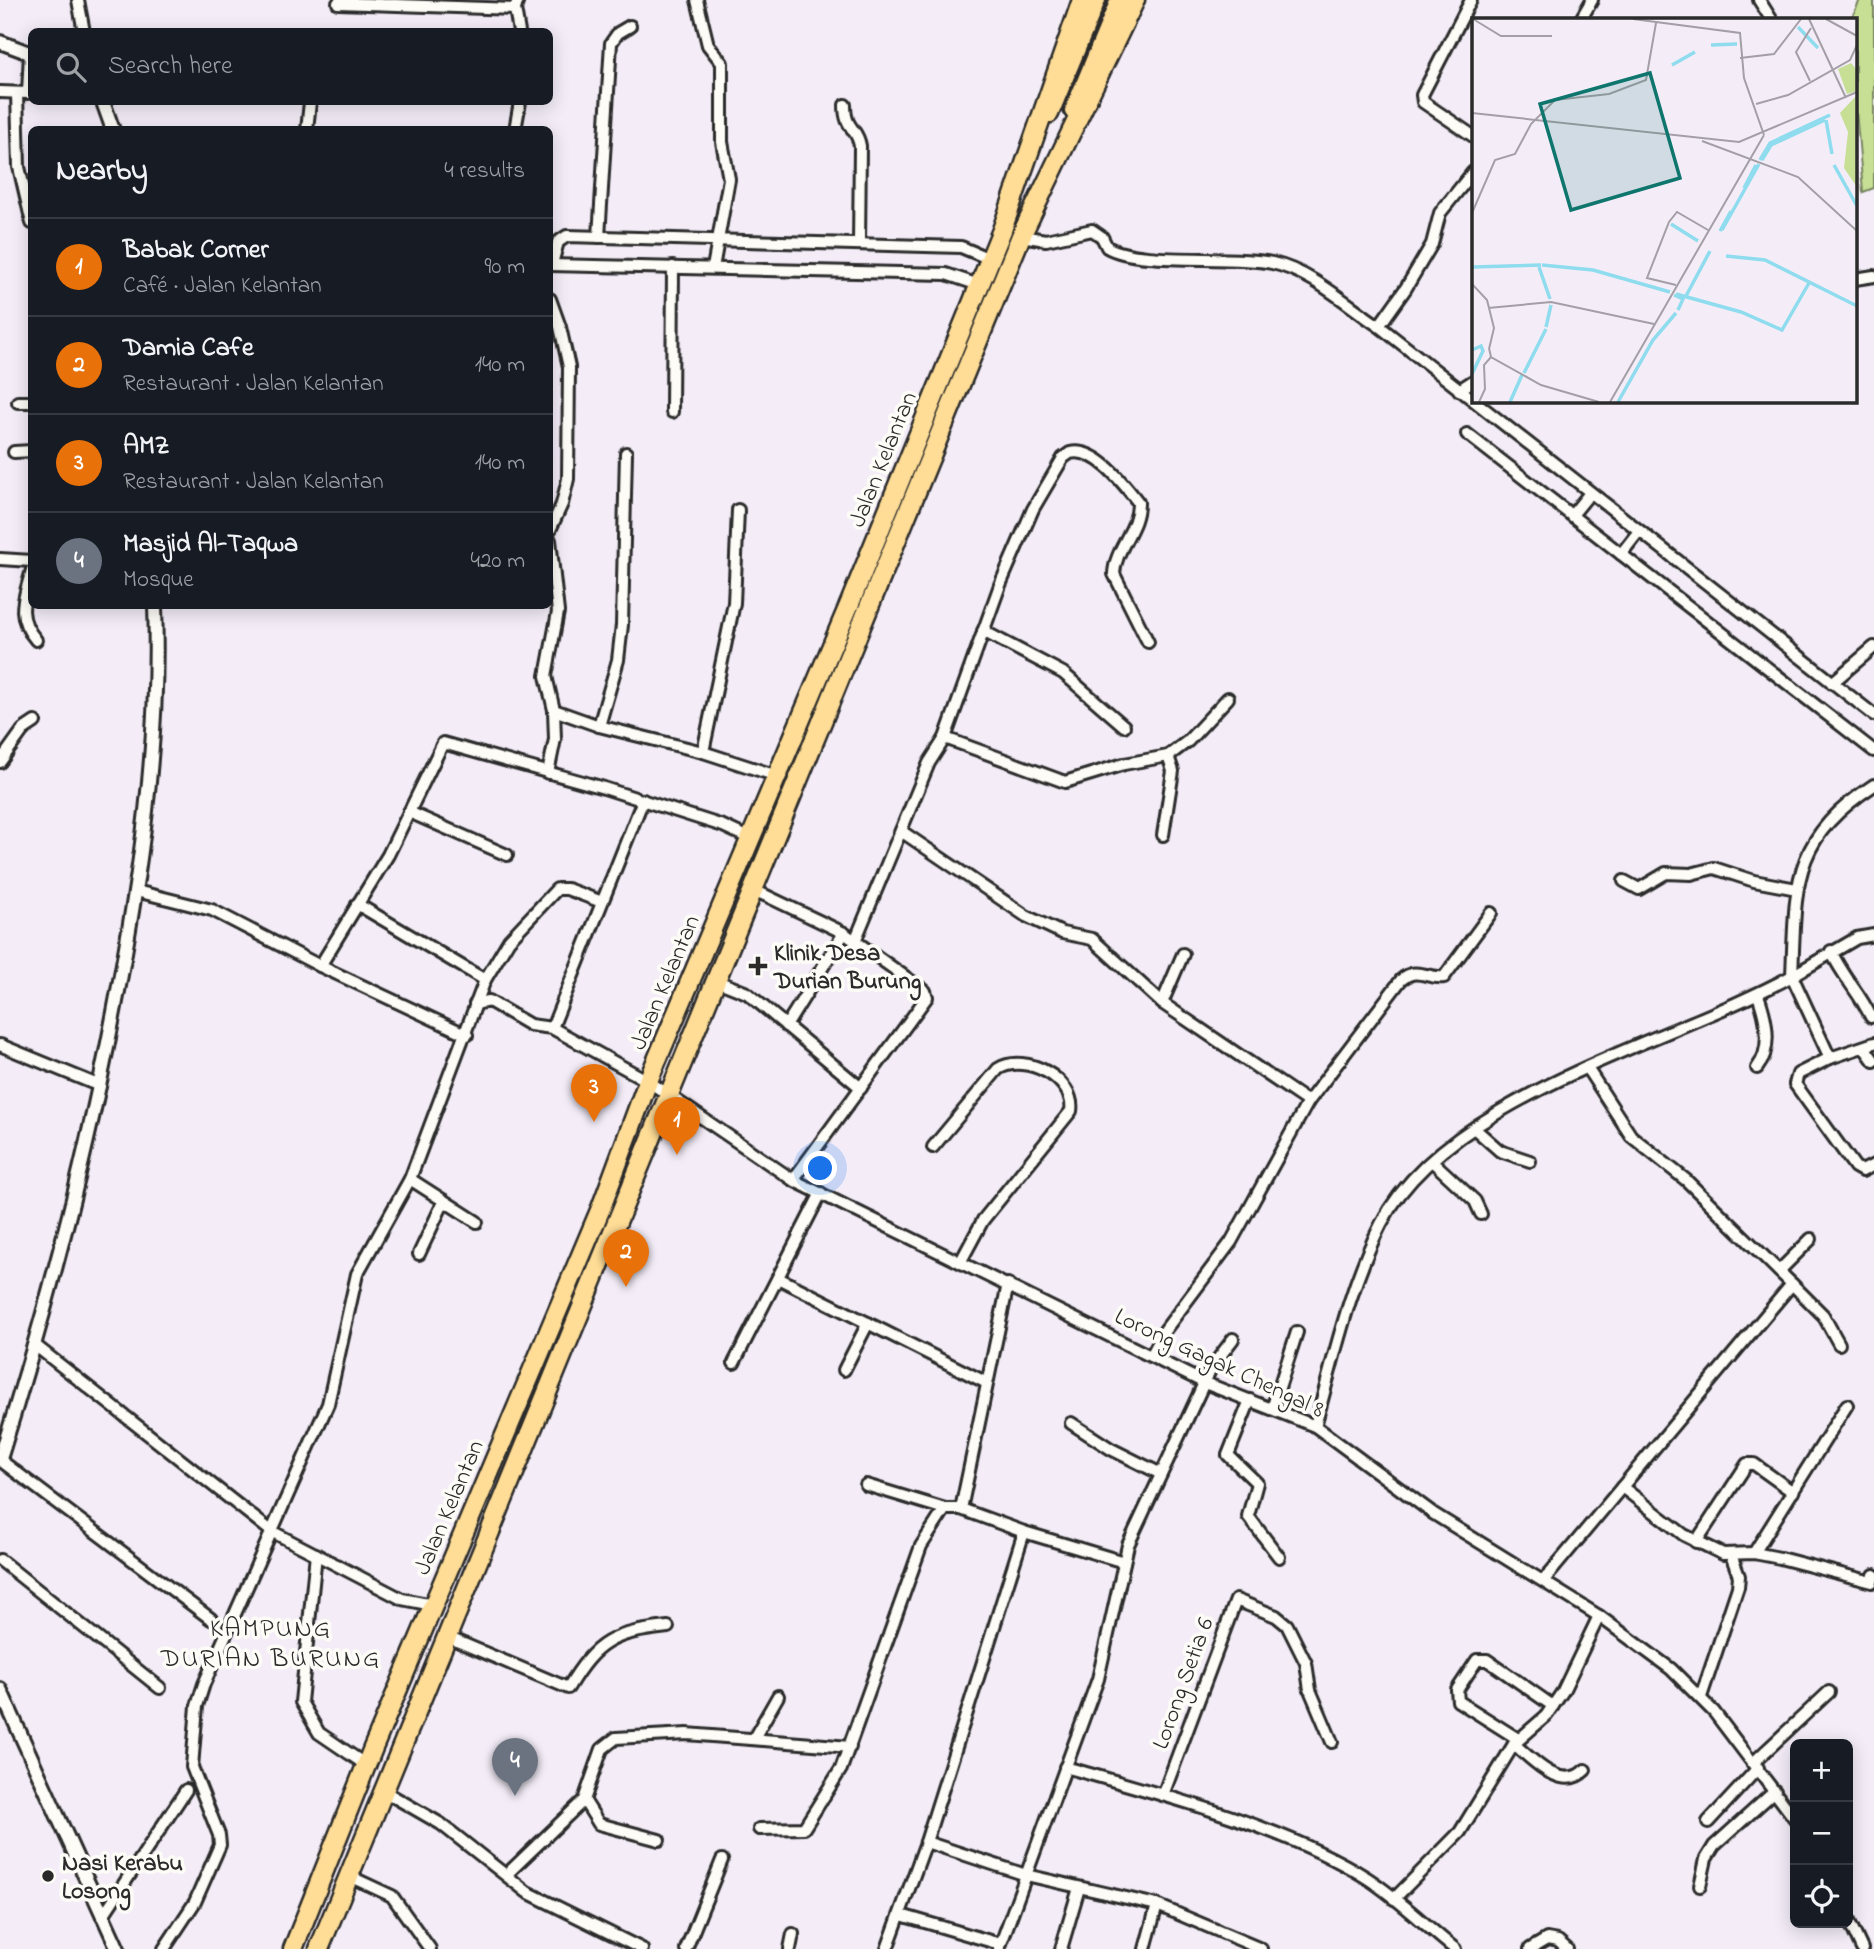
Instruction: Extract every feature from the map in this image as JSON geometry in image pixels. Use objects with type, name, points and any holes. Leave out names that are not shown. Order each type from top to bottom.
[{"type":"highway","name":"Jalan Kelantan","points":[[293,1949],[370,1756],[601,1208],[648,1081],[751,839],[1002,230],[1082,0]]},
{"type":"highway","name":"Jalan Kelantan","points":[[319,1949],[445,1636],[670,1096],[1021,236],[1135,0]]},
{"type":"highway","points":[[370,1756],[400,1720],[410,1722]]},
{"type":"main road","name":"Jalan Kelantan","points":[[1002,230],[1097,0]]},
{"type":"main road","name":"Jalan Kelantan","points":[[1021,236],[1119,0]]},
{"type":"street","points":[[78,0],[83,28]]},
{"type":"street","points":[[697,0],[708,46],[722,63],[722,142],[730,189],[716,240],[713,268]]},
{"type":"street","points":[[1471,0],[1422,95],[1423,102],[1472,135]]},
{"type":"street","points":[[1582,18],[1591,0]]},
{"type":"street","points":[[1759,0],[1770,18]]},
{"type":"street","points":[[338,3],[517,4],[519,28]]},
{"type":"street","points":[[599,237],[611,43],[618,33],[630,26]]},
{"type":"street","points":[[0,42],[28,52]]},
{"type":"street","points":[[0,92],[28,93]]},
{"type":"street","points":[[17,93],[19,167],[28,206]]},
{"type":"street","points":[[104,105],[112,126]]},
{"type":"street","points":[[307,126],[310,105]]},
{"type":"street","points":[[516,126],[519,105]]},
{"type":"street","points":[[845,105],[845,120],[858,137],[860,146],[859,244]]},
{"type":"street","points":[[1379,326],[1432,244],[1440,213],[1472,173]]},
{"type":"street","points":[[1021,236],[1046,240],[1092,230],[1102,237],[1107,247],[1127,255],[1274,263],[1302,275],[1379,326],[1472,400]]},
{"type":"street","points":[[553,259],[561,239],[567,236],[961,247],[990,259]]},
{"type":"street","points":[[553,264],[946,274],[979,285]]},
{"type":"street","points":[[672,412],[674,267]]},
{"type":"street","points":[[1856,279],[1874,276]]},
{"type":"street","points":[[553,307],[561,327],[569,367],[568,479],[553,522]]},
{"type":"street","points":[[1459,390],[1472,382]]},
{"type":"street","points":[[19,402],[28,401]]},
{"type":"street","points":[[1474,402],[1874,715]]},
{"type":"street","points":[[1467,434],[1874,751]]},
{"type":"street","points":[[15,452],[28,451]]},
{"type":"street","points":[[855,941],[929,762],[945,738],[1000,585],[1043,489],[1063,458],[1079,451],[1093,456],[1138,502],[1136,522],[1114,565],[1114,574],[1148,642]]},
{"type":"street","points":[[599,726],[618,660],[622,625],[626,453]]},
{"type":"street","points":[[1572,516],[1590,493]]},
{"type":"street","points":[[703,752],[734,603],[738,510]]},
{"type":"street","points":[[1621,554],[1639,531]]},
{"type":"street","points":[[0,559],[28,562]]},
{"type":"street","points":[[548,773],[555,739],[554,710],[546,684],[558,612],[553,567]]},
{"type":"street","points":[[28,586],[22,611],[24,626],[36,640]]},
{"type":"street","points":[[155,609],[151,769],[136,891],[83,1168],[36,1346],[5,1424],[0,1460],[211,1619]]},
{"type":"street","points":[[983,631],[1063,673],[1124,726]]},
{"type":"street","points":[[1832,683],[1874,647]]},
{"type":"street","points":[[945,738],[1072,783],[1124,764],[1168,757],[1188,741],[1228,698]]},
{"type":"street","points":[[554,710],[599,726],[703,752],[777,776]]},
{"type":"street","points":[[0,762],[23,730],[35,722]]},
{"type":"street","points":[[320,966],[388,855],[443,743],[643,800],[723,826],[751,839]]},
{"type":"street","points":[[1163,835],[1173,771],[1168,757]]},
{"type":"street","points":[[1830,1058],[1792,976],[1797,889],[1804,859],[1821,831],[1836,814],[1874,785]]},
{"type":"street","points":[[552,1028],[643,800]]},
{"type":"street","points":[[409,813],[507,855]]},
{"type":"street","points":[[901,831],[1026,916],[1062,933],[1092,939],[1162,1003],[1308,1102]]},
{"type":"street","points":[[1624,881],[1639,889],[1666,873],[1691,874],[1714,868],[1754,881],[1797,889]]},
{"type":"street","points":[[164,1949],[194,1902],[219,1845],[219,1835],[192,1767],[197,1706],[328,1404],[357,1274],[410,1179],[467,1035],[475,1004],[485,980],[509,940],[557,889],[567,889],[603,902]]},
{"type":"street","points":[[754,890],[844,933],[925,991],[927,997],[793,1180]]},
{"type":"street","points":[[136,891],[212,910],[320,966],[467,1035]]},
{"type":"street","points":[[357,904],[485,980]]},
{"type":"street","points":[[1151,1356],[1165,1330],[1231,1242],[1308,1102],[1401,980],[1417,971],[1444,977],[1491,913]]},
{"type":"street","points":[[786,1026],[844,933]]},
{"type":"street","points":[[1315,1426],[1356,1285],[1381,1224],[1395,1201],[1432,1161],[1511,1105],[1587,1068],[1758,995],[1857,937],[1874,935]]},
{"type":"street","points":[[1831,951],[1846,981],[1863,1000],[1871,1017]]},
{"type":"street","points":[[1162,1003],[1183,954]]},
{"type":"street","points":[[717,981],[747,993],[861,1088]]},
{"type":"street","points":[[1757,1068],[1766,1046],[1766,1026],[1758,995]]},
{"type":"street","name":"Lorong Gagak Chengal 8","points":[[475,1004],[489,1001],[530,1025],[552,1028],[648,1081],[793,1180],[1205,1383],[1315,1426],[1434,1514],[1544,1580],[1597,1621],[1671,1669],[1701,1697],[1790,1812]]},
{"type":"street","points":[[0,1045],[100,1086]]},
{"type":"street","points":[[1874,1061],[1869,1045],[1830,1058],[1798,1074],[1795,1084],[1855,1167],[1862,1171],[1874,1165]]},
{"type":"street","points":[[933,1147],[998,1069],[1009,1062],[1022,1061],[1041,1068],[1068,1093],[1072,1101],[1071,1111],[982,1220],[961,1261]]},
{"type":"street","points":[[1587,1068],[1631,1136],[1686,1180],[1779,1271],[1823,1315],[1839,1344]]},
{"type":"street","points":[[1475,1129],[1500,1152],[1530,1161]]},
{"type":"street","points":[[1432,1161],[1475,1201],[1481,1214]]},
{"type":"street","points":[[410,1179],[477,1222]]},
{"type":"street","points":[[734,1363],[821,1193]]},
{"type":"street","points":[[419,1254],[444,1201]]},
{"type":"street","points":[[1779,1271],[1811,1239]]},
{"type":"street","points":[[778,1278],[987,1383]]},
{"type":"street","points":[[961,1509],[1008,1284]]},
{"type":"street","points":[[1544,1580],[1792,1284]]},
{"type":"street","points":[[844,1370],[867,1323]]},
{"type":"street","points":[[1272,1409],[1297,1332]]},
{"type":"street","points":[[901,1915],[1000,1947],[1098,1679],[1114,1618],[1124,1562],[1135,1527],[1214,1363],[1233,1339]]},
{"type":"street","points":[[36,1346],[271,1531],[402,1599],[433,1605]]},
{"type":"street","points":[[1250,1400],[1228,1455],[1256,1481],[1257,1487],[1248,1516],[1279,1557]]},
{"type":"street","points":[[1754,1553],[1847,1405]]},
{"type":"street","points":[[1071,1423],[1111,1450],[1161,1474]]},
{"type":"street","points":[[1696,1542],[1747,1464],[1754,1464],[1793,1492]]},
{"type":"street","points":[[866,1485],[945,1509],[961,1509],[1024,1532],[1124,1562]]},
{"type":"street","points":[[1622,1487],[1696,1542],[1731,1555],[1754,1553],[1873,1580]]},
{"type":"street","points":[[760,1829],[798,1830],[808,1824],[841,1769],[921,1546],[945,1509]]},
{"type":"street","points":[[887,1949],[926,1842],[1024,1532]]},
{"type":"street","points":[[316,1554],[308,1661],[301,1702],[319,1733],[370,1756]]},
{"type":"street","points":[[1701,1697],[1738,1587],[1739,1576],[1731,1555]]},
{"type":"street","points":[[0,1560],[160,1688]]},
{"type":"street","name":"Lorong Setia 6","points":[[1163,1795],[1236,1600],[1276,1616],[1287,1625],[1306,1663],[1310,1690],[1332,1742]]},
{"type":"street","points":[[1394,1899],[1460,1832],[1516,1742],[1529,1734],[1553,1706],[1597,1621]]},
{"type":"street","points":[[445,1636],[568,1688],[585,1659],[612,1639],[640,1630],[668,1627]]},
{"type":"street","points":[[1553,1706],[1487,1660],[1477,1660],[1457,1690],[1458,1701],[1516,1742],[1559,1777],[1573,1778],[1585,1770]]},
{"type":"street","points":[[0,1689],[118,1949]]},
{"type":"street","points":[[1708,1822],[1756,1766],[1829,1692]]},
{"type":"street","points":[[754,1738],[778,1696]]},
{"type":"street","points":[[506,1875],[584,1800],[602,1749],[616,1738],[687,1734],[849,1747]]},
{"type":"street","points":[[1065,1767],[1163,1795],[1307,1848],[1366,1878],[1455,1949]]},
{"type":"street","points":[[102,1917],[186,1790]]},
{"type":"street","points":[[383,1790],[441,1824],[527,1892],[642,1949]]},
{"type":"street","points":[[1700,1886],[1706,1859],[1714,1846],[1775,1791]]},
{"type":"street","points":[[584,1800],[600,1824],[659,1840]]},
{"type":"street","points":[[926,1842],[1026,1875],[1157,1905],[1261,1949]]},
{"type":"street","points":[[686,1949],[722,1860]]},
{"type":"street","points":[[349,1876],[392,1896],[429,1949]]},
{"type":"street","points":[[1061,1949],[1079,1888]]},
{"type":"street","points":[[1145,1949],[1157,1905]]},
{"type":"street","points":[[1850,1928],[1855,1947]]},
{"type":"street","points":[[790,1949],[793,1934]]},
{"type":"street","points":[[1530,1949],[1547,1939],[1558,1941],[1567,1949]]},
{"type":"green space","points":[[1860,0],[1874,0],[1874,188],[1863,192],[1856,110],[1856,18],[1851,18]]},
{"type":"place","name":"Klinik Desa Durian Burung","points":[[758,966]]},
{"type":"place","name":"AMZ","points":[[594,1122]]},
{"type":"place","name":"Babak Corner","points":[[677,1155]]},
{"type":"place","name":"Damia Cafe","points":[[626,1287]]},
{"type":"place","name":"Masjid Al-Taqwa","points":[[515,1796]]},
{"type":"place","name":"Nasi Kerabu Losong","points":[[48,1876]]},
{"type":"district","name":"KAMPUNG DURIAN BURUNG","points":[[271,1642]]}]
